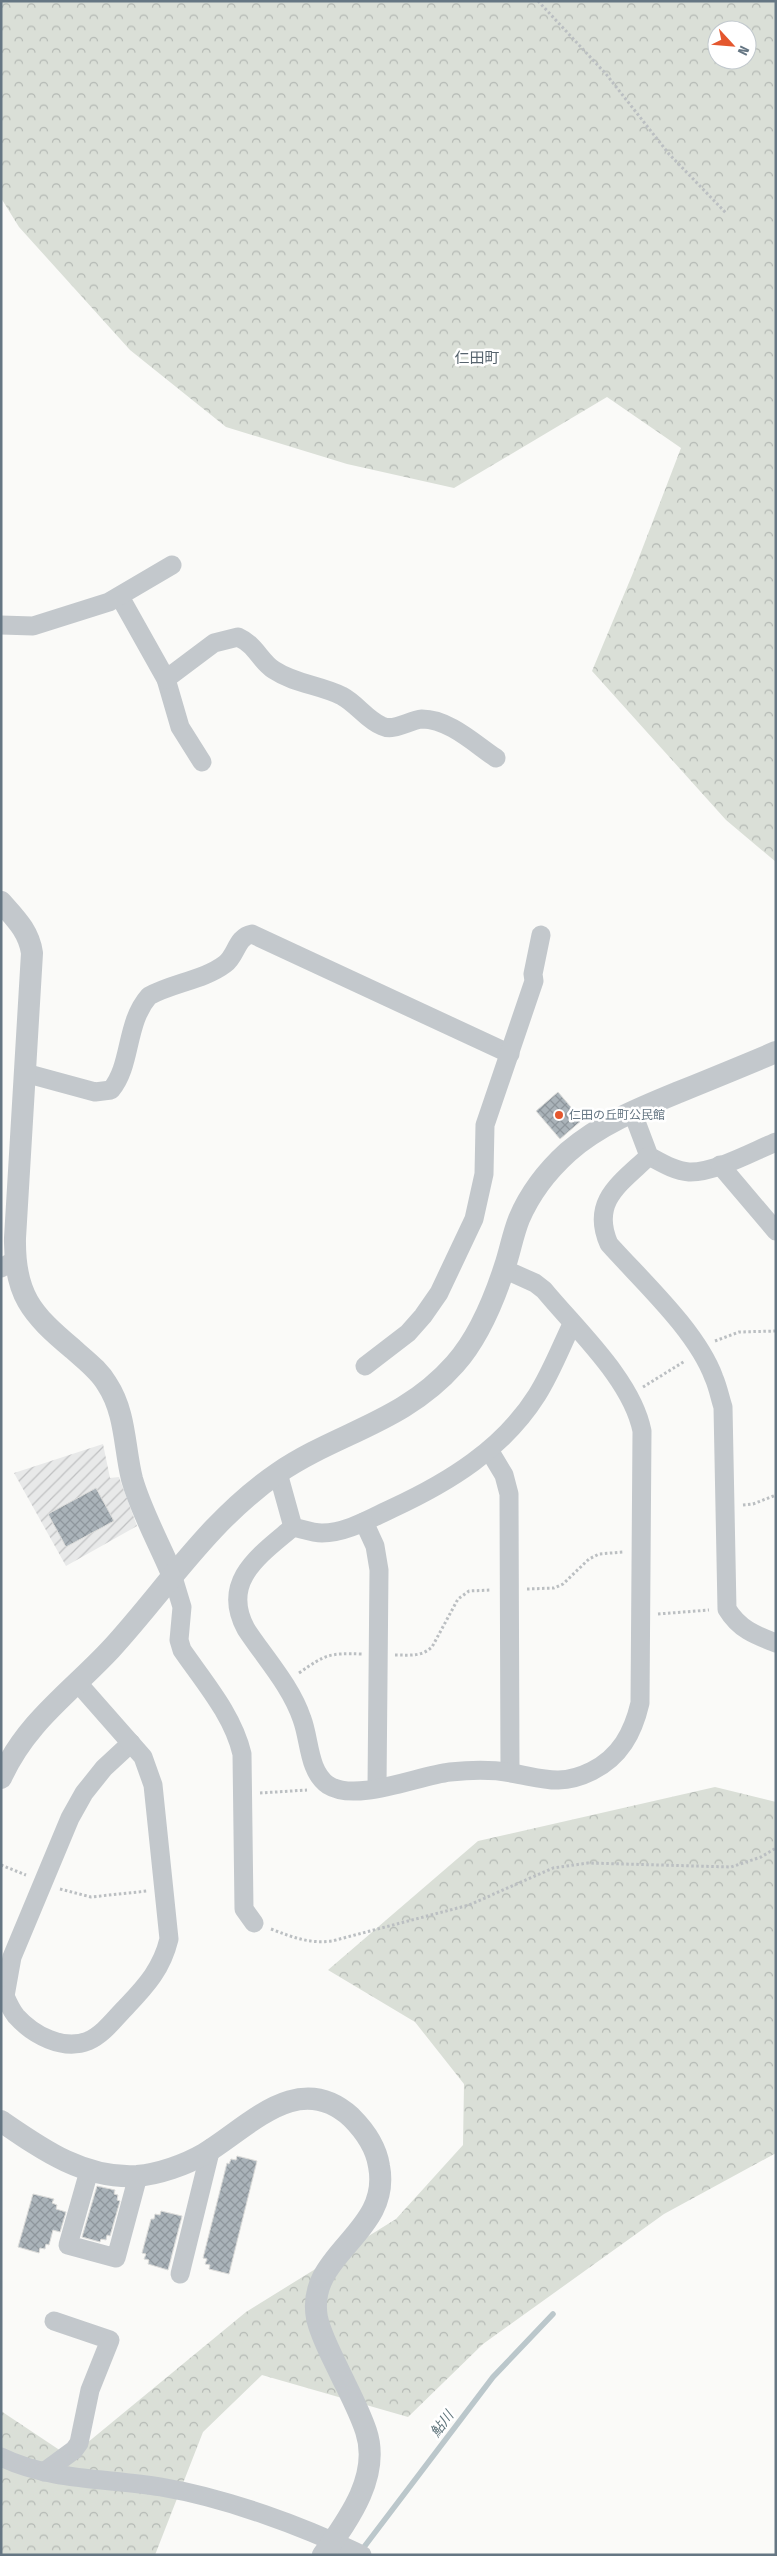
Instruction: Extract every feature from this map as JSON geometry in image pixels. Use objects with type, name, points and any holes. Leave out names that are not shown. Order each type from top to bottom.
[{"type":"street","points":[[1,625],[33,626],[120,597],[172,565]]},
{"type":"street","points":[[120,597],[166,678],[180,727],[202,762]]},
{"type":"street","points":[[166,678],[214,643],[238,637],[257,650],[272,669],[286,677],[326,688],[345,697],[378,724],[391,728],[411,720],[424,719],[437,722],[452,728],[496,758]]},
{"type":"street","points":[[1,902],[25,930],[31,947],[25,1073],[8,1264],[30,1307],[47,1327],[90,1364],[107,1384],[119,1408],[132,1480],[172,1574],[182,1607],[180,1640],[182,1650],[231,1722],[238,1738],[242,1754],[244,1909],[254,1923]]},
{"type":"street","points":[[25,1073],[96,1092],[111,1090],[119,1076],[133,1022],[141,1005],[149,996],[218,969],[234,954],[240,940],[252,934],[510,1054]]},
{"type":"street","points":[[365,1366],[408,1333],[423,1316],[439,1292],[474,1219],[484,1174],[485,1125],[534,981],[533,974],[541,935]]},
{"type":"street","points":[[3,1769],[40,1718],[110,1650],[202,1539],[233,1508],[278,1473],[314,1453],[380,1422],[415,1400],[456,1363],[472,1341],[486,1315],[504,1269],[518,1220],[532,1193],[548,1172],[591,1134],[632,1111],[776,1052]]},
{"type":"street","points":[[632,1111],[650,1156],[669,1166],[687,1172],[703,1171],[776,1142]]},
{"type":"street","points":[[650,1156],[612,1192],[602,1216],[603,1230],[609,1244],[683,1327],[700,1351],[714,1376],[723,1408],[727,1609],[735,1622],[746,1631],[776,1643]]},
{"type":"street","points":[[720,1165],[776,1231]]},
{"type":"street","points":[[293,1527],[248,1566],[238,1593],[240,1618],[284,1684],[302,1717],[313,1763],[327,1784],[349,1793],[450,1772],[489,1770],[510,1772],[541,1780],[568,1779],[604,1764],[624,1744],[632,1733],[640,1703],[642,1431],[630,1395],[572,1324],[535,1283],[504,1269]]},
{"type":"street","points":[[293,1527],[321,1533],[342,1530],[364,1522],[434,1489],[463,1472],[489,1450],[537,1396],[572,1324]]},
{"type":"street","points":[[489,1450],[504,1475],[509,1494],[510,1772]]},
{"type":"street","points":[[278,1473],[293,1527]]},
{"type":"street","points":[[364,1522],[378,1558],[377,1788]]},
{"type":"street","points":[[77,1682],[131,1743],[143,1757],[153,1785],[169,1939],[165,1956],[150,1983],[101,2033],[88,2041],[72,2045],[56,2043],[31,2028],[16,2016],[3,1996],[12,1957],[70,1818],[84,1793],[104,1768],[131,1743]]},
{"type":"street","points":[[1,2121],[64,2162],[89,2171],[138,2176],[178,2166],[282,2104],[296,2098],[311,2098],[325,2102],[349,2116],[370,2139],[375,2150],[381,2176],[380,2192],[376,2206],[362,2230],[332,2262],[324,2276],[316,2304],[320,2328],[366,2432],[370,2459],[369,2475],[359,2497],[342,2550],[240,2507],[162,2487],[44,2472],[20,2466],[1,2457]]},
{"type":"street","points":[[180,2274],[211,2148]]},
{"type":"street","points":[[89,2171],[68,2245],[116,2258],[138,2176]]},
{"type":"street","points":[[44,2472],[74,2450],[80,2443],[90,2390],[110,2340],[54,2321]]},
{"type":"path","points":[[538,1],[606,74],[669,154],[726,214]]},
{"type":"path","points":[[630,1395],[720,1339],[739,1332],[776,1331]]},
{"type":"path","points":[[724,1506],[753,1504],[776,1496]]},
{"type":"path","points":[[284,1684],[322,1657],[333,1653],[418,1655],[426,1652],[432,1647],[458,1599],[469,1591],[554,1588],[563,1584],[589,1559],[599,1554],[641,1552]]},
{"type":"path","points":[[641,1615],[727,1609]]},
{"type":"path","points":[[242,1794],[316,1790]]},
{"type":"path","points":[[254,1923],[316,1943],[469,1905],[553,1868],[588,1863],[731,1867],[761,1857],[776,1848]]},
{"type":"path","points":[[1,1865],[64,1891],[90,1897],[164,1890]]},
{"type":"shaded area","points":[[103,1444],[110,1478],[119,1477],[137,1526],[66,1566],[14,1473]]},
{"type":"green space","points":[[1,1],[776,1],[776,862],[726,820],[592,671],[633,573],[681,448],[607,397],[454,488],[347,464],[226,427],[130,350],[19,227],[1,198]]},
{"type":"green space","points":[[715,1787],[776,1802],[776,2153],[664,2214],[483,2344],[408,2417],[262,2375],[203,2432],[155,2555],[1,2555],[1,2411],[70,2457],[246,2312],[396,2219],[463,2145],[464,2084],[415,2022],[328,1970],[478,1841]]},
{"type":"building","name":"仁田の丘町公民館","points":[[558,1092],[582,1120],[560,1139],[536,1111]]},
{"type":"building","points":[[96,1488],[114,1521],[66,1547],[48,1514]]},
{"type":"building","points":[[237,2156],[257,2161],[229,2274],[209,2269],[210,2265],[205,2264],[207,2259],[203,2258],[227,2163],[229,2164],[231,2159],[236,2160]]},
{"type":"building","points":[[97,2186],[115,2190],[114,2194],[118,2195],[117,2200],[120,2201],[110,2236],[107,2235],[106,2240],[101,2239],[100,2242],[82,2237]]},
{"type":"building","points":[[33,2194],[54,2199],[52,2203],[57,2205],[56,2209],[66,2212],[60,2232],[53,2230],[49,2245],[46,2244],[45,2249],[40,2248],[39,2253],[18,2247]]},
{"type":"building","points":[[161,2211],[182,2216],[168,2270],[148,2264],[149,2260],[144,2259],[146,2254],[142,2253],[151,2219],[154,2219],[155,2214],[160,2215]]},
{"type":"waterway","name":"鮎川","points":[[361,2551],[493,2377],[553,2314]]},
{"type":"place","name":"仁田の丘町公民館","points":[[559,1115]]},
{"type":"district","name":"仁田町","points":[[477,358]]}]
